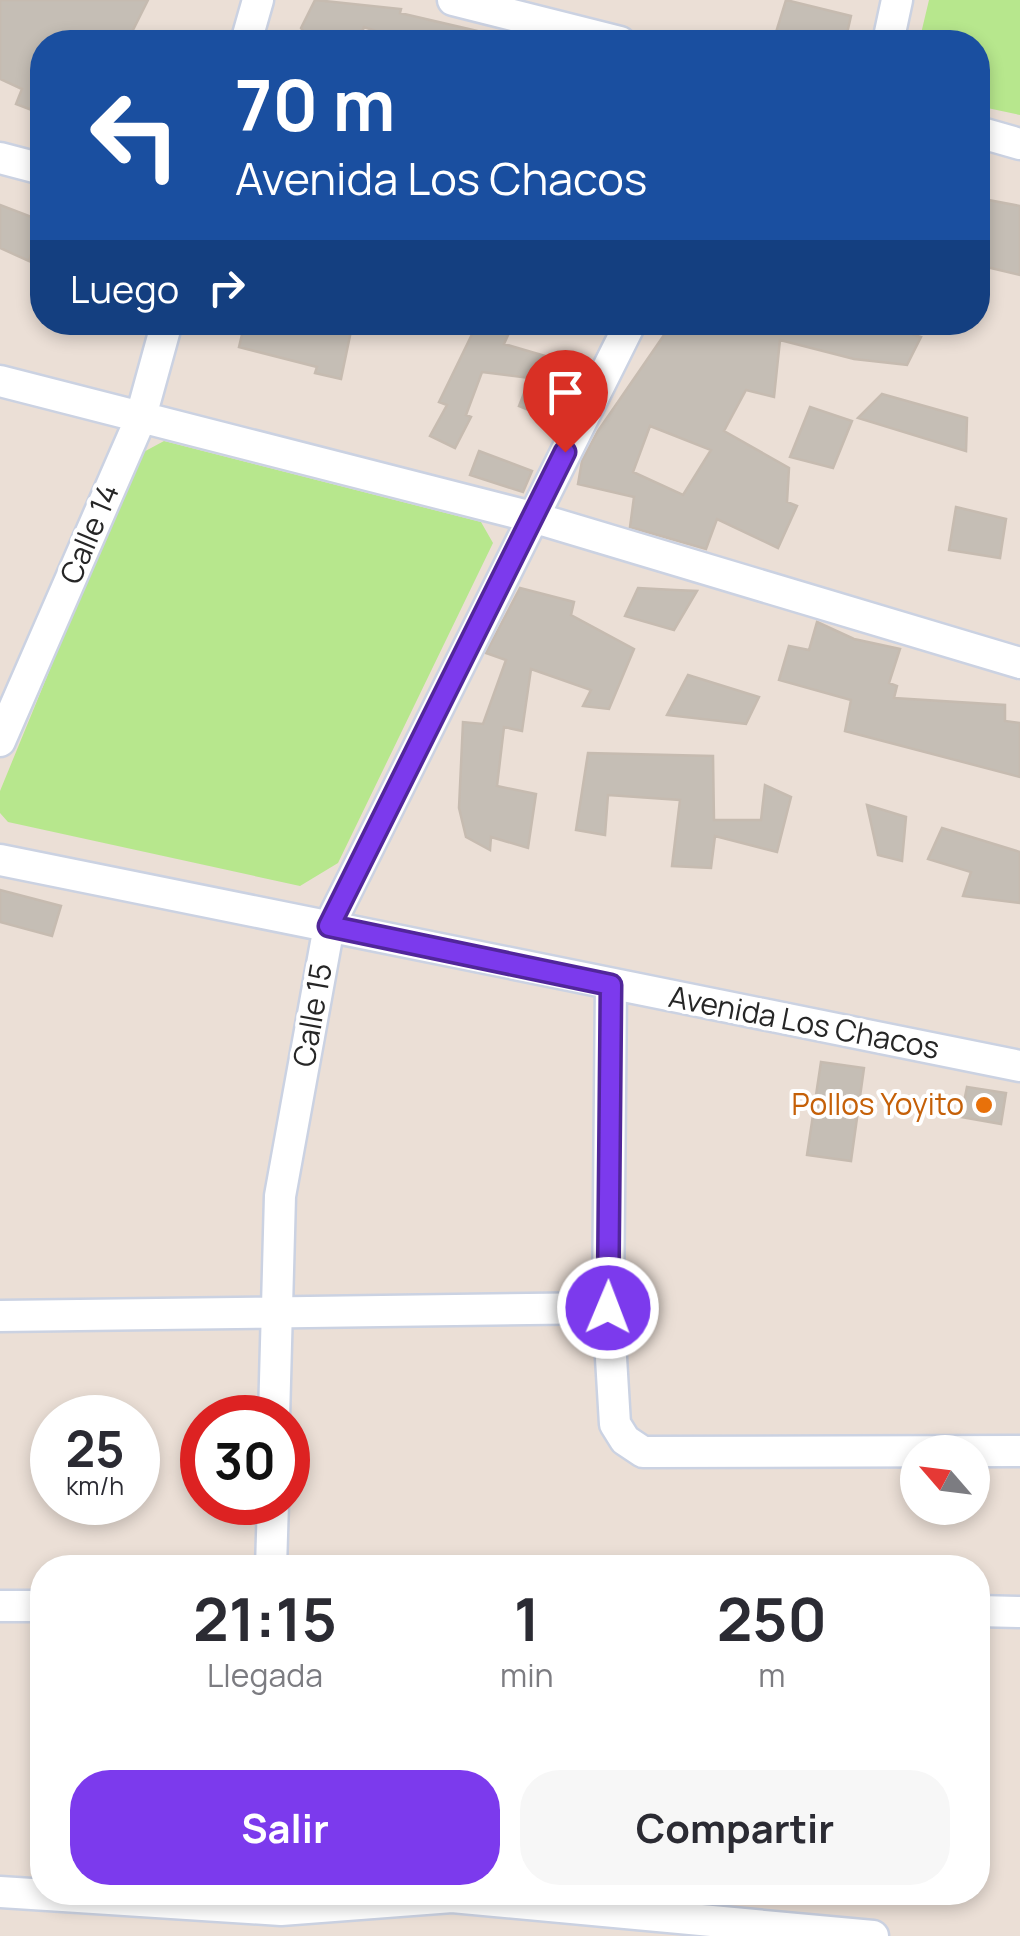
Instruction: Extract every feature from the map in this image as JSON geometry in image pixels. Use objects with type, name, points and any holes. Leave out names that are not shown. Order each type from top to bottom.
[{"type":"street","points":[[249,30],[258,0]]},
{"type":"street","points":[[453,0],[572,30]]},
{"type":"street","points":[[891,30],[898,0]]},
{"type":"street","points":[[990,135],[1020,144]]},
{"type":"street","points":[[0,158],[30,166]]},
{"type":"street","name":"Calle 14","points":[[0,742],[140,420],[163,335]]},
{"type":"street","name":"Calle 15","points":[[275,1395],[280,1196],[329,926],[624,335]]},
{"type":"street","points":[[0,381],[140,420],[532,517],[1020,663]]},
{"type":"street","name":"Avenida Los Chacos","points":[[0,860],[1020,1066]]},
{"type":"street","points":[[611,985],[608,1308],[615,1424],[625,1440],[644,1452],[1020,1451]]},
{"type":"street","points":[[0,1316],[608,1308]]},
{"type":"street","points":[[271,1555],[272,1525]]},
{"type":"street","points":[[0,1606],[30,1606]]},
{"type":"street","points":[[990,1611],[1020,1612]]},
{"type":"street","points":[[0,1892],[30,1894]]},
{"type":"street","points":[[174,1905],[281,1913],[366,1905]]},
{"type":"street","points":[[538,1905],[872,1936]]},
{"type":"green space","points":[[929,0],[1020,0],[1020,115],[990,109],[990,30],[922,30]]},
{"type":"green space","points":[[164,441],[481,522],[493,543],[338,863],[300,886],[8,822],[0,813],[0,791],[138,455]]},
{"type":"building","points":[[0,0],[148,0],[133,30],[30,30],[30,109],[16,104],[22,89],[0,79]]},
{"type":"building","points":[[315,0],[401,9],[400,13],[473,30],[303,30]]},
{"type":"building","points":[[786,0],[851,16],[848,30],[777,30]]},
{"type":"building","points":[[990,200],[1020,206],[1020,275],[990,268]]},
{"type":"building","points":[[0,205],[30,216],[29,261],[0,248]]},
{"type":"building","points":[[242,335],[350,335],[341,379],[315,373],[317,367],[239,347]]},
{"type":"building","points":[[472,335],[508,335],[504,344],[566,362],[546,417],[519,406],[530,378],[482,372],[466,415],[471,417],[455,448],[430,436],[447,405],[439,402]]},
{"type":"building","points":[[664,335],[921,337],[907,365],[854,359],[780,340],[774,397],[746,390],[724,431],[789,468],[787,502],[797,506],[778,548],[717,519],[706,549],[630,527],[634,497],[578,484],[582,461]],"holes":[[[650,426],[711,450],[683,495],[633,472]]]},
{"type":"building","points":[[882,394],[967,418],[966,451],[858,418]]},
{"type":"building","points":[[810,407],[852,421],[833,468],[790,457]]},
{"type":"building","points":[[479,451],[532,471],[523,492],[470,475]]},
{"type":"building","points":[[956,507],[1006,519],[1000,558],[949,550]]},
{"type":"building","points":[[520,588],[574,602],[571,615],[634,649],[609,709],[583,706],[591,690],[531,669],[522,731],[504,727],[497,786],[536,794],[528,848],[491,837],[490,850],[466,837],[459,808],[463,722],[483,724],[506,660],[486,653]]},
{"type":"building","points":[[638,588],[697,591],[674,630],[625,616]]},
{"type":"building","points":[[817,622],[854,639],[900,649],[889,683],[897,686],[894,698],[1005,705],[1005,721],[1020,723],[1020,777],[845,731],[851,700],[779,680],[789,646],[809,650]]},
{"type":"building","points":[[688,675],[759,697],[746,724],[667,715]]},
{"type":"building","points":[[588,753],[713,756],[714,820],[761,820],[765,785],[791,797],[777,852],[715,836],[711,868],[672,866],[680,800],[608,795],[605,835],[576,830]]},
{"type":"building","points":[[867,805],[906,817],[902,861],[878,855]]},
{"type":"building","points":[[942,828],[1020,852],[1020,903],[963,896],[971,872],[928,859]]},
{"type":"building","points":[[0,890],[61,906],[52,936],[0,922]]},
{"type":"building","points":[[821,1062],[864,1068],[851,1161],[807,1155]]},
{"type":"building","name":"Pollos Yoyito","points":[[967,1087],[1006,1093],[1001,1124],[961,1117]]},
{"type":"place","name":"Pollos Yoyito","points":[[984,1105]]},
{"type":"route","points":[[565,452],[329,926],[611,985],[608,1308]]}]
